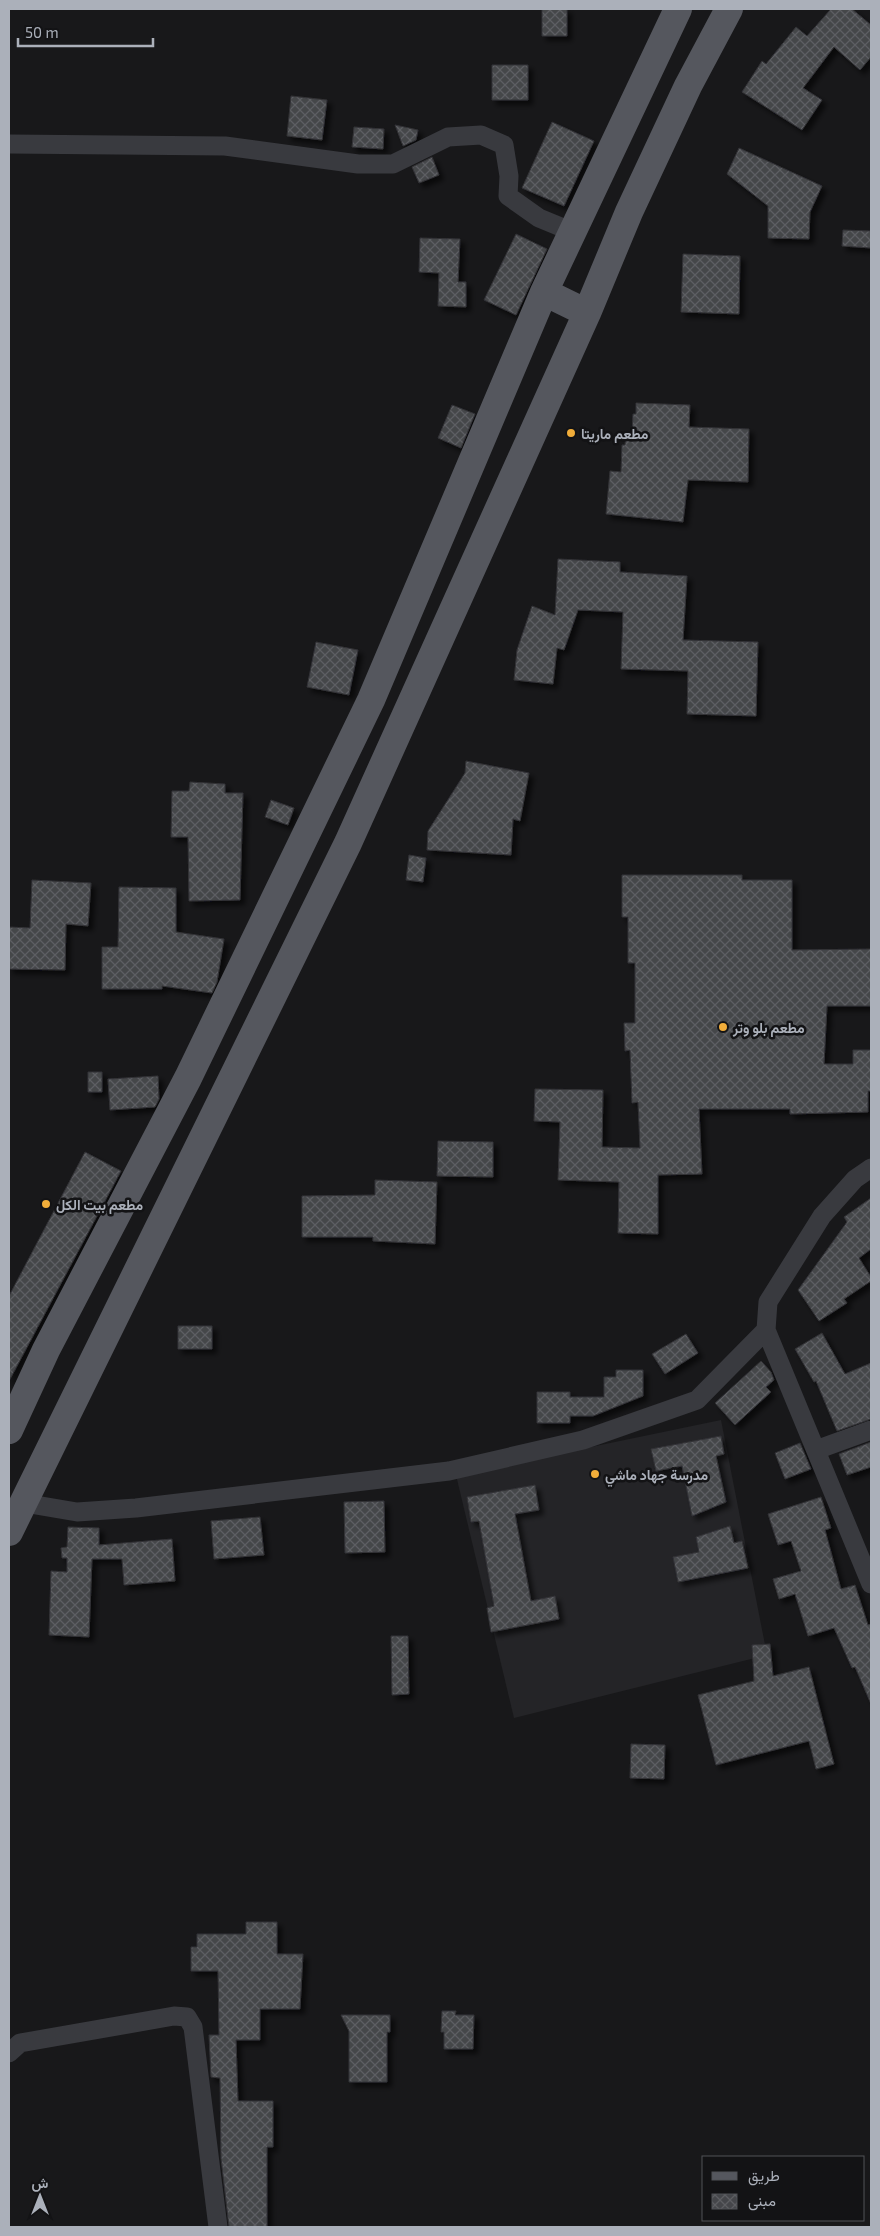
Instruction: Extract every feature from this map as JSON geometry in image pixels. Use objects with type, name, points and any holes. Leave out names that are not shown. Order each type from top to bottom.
[{"type":"main road","points":[[9,1430],[46,1350],[188,1078],[371,700],[544,292],[678,9]]},
{"type":"main road","points":[[9,1532],[348,843],[587,313],[638,194],[688,86],[729,9]]},
{"type":"main road","points":[[544,292],[587,313]]},
{"type":"main road","points":[[188,1078],[222,1100]]},
{"type":"street","points":[[9,144],[225,146],[358,164],[393,164],[448,137],[481,135],[504,145],[509,176],[508,196],[539,218],[572,232]]},
{"type":"street","points":[[871,1168],[855,1179],[822,1216],[768,1302],[766,1330],[871,1584]]},
{"type":"street","points":[[24,1503],[77,1512],[136,1508],[449,1471],[583,1440],[697,1400],[766,1330]]},
{"type":"street","points":[[816,1450],[871,1430]]},
{"type":"street","points":[[9,2053],[20,2043],[174,2016],[187,2017],[193,2027],[218,2227]]},
{"type":"shaded area","points":[[721,1420],[767,1655],[514,1718],[456,1475]]},
{"type":"building","points":[[542,9],[567,9],[567,36],[542,36]]},
{"type":"building","points":[[831,9],[852,9],[871,25],[871,57],[860,70],[834,47],[803,88],[822,100],[802,130],[742,92],[762,61],[766,64],[796,27],[807,36]]},
{"type":"building","points":[[492,65],[528,65],[528,100],[492,100]]},
{"type":"building","points":[[291,96],[327,100],[322,140],[287,136]]},
{"type":"building","points":[[552,122],[594,141],[564,206],[522,188]]},
{"type":"building","points":[[395,125],[418,130],[416,140],[403,146]]},
{"type":"building","points":[[354,127],[384,129],[383,149],[352,147]]},
{"type":"building","points":[[739,148],[822,186],[810,212],[809,239],[768,238],[768,206],[727,174]]},
{"type":"building","points":[[432,157],[439,175],[419,183],[412,167]]},
{"type":"building","points":[[843,230],[871,231],[871,248],[842,246]]},
{"type":"building","points":[[516,234],[547,249],[516,315],[484,300]]},
{"type":"building","points":[[420,238],[460,239],[458,282],[466,282],[466,307],[438,306],[439,273],[419,272]]},
{"type":"building","points":[[683,254],[740,256],[739,314],[681,312]]},
{"type":"building","points":[[636,403],[690,405],[689,427],[749,429],[748,482],[688,480],[683,522],[606,514],[610,471],[621,472],[622,445],[625,445],[626,434],[632,434],[633,414],[636,414]]},
{"type":"building","points":[[452,405],[475,414],[461,448],[438,438]]},
{"type":"building","points":[[558,559],[620,562],[620,572],[687,576],[683,640],[758,642],[756,716],[687,714],[688,671],[621,669],[623,612],[578,610],[564,650],[557,648],[553,684],[514,680],[517,650],[532,606],[555,615]]},
{"type":"building","points":[[316,642],[358,650],[349,695],[307,687]]},
{"type":"building","points":[[466,761],[529,773],[520,821],[513,819],[511,855],[427,850],[428,831],[465,773]]},
{"type":"building","points":[[190,782],[225,784],[225,793],[243,793],[240,900],[189,901],[188,837],[171,837],[172,791],[189,791]]},
{"type":"building","points":[[271,800],[294,808],[288,825],[265,817]]},
{"type":"building","points":[[409,855],[426,858],[423,882],[406,880]]},
{"type":"building","points":[[622,875],[742,875],[742,880],[792,880],[792,950],[871,949],[871,1006],[827,1006],[824,1064],[853,1064],[853,1050],[871,1050],[871,1091],[868,1091],[868,1112],[790,1114],[790,1109],[699,1109],[702,1174],[658,1175],[658,1234],[618,1233],[619,1182],[558,1180],[560,1122],[534,1121],[535,1089],[603,1090],[602,1147],[640,1148],[638,1102],[632,1103],[630,1050],[625,1051],[624,1023],[635,1023],[635,963],[628,963],[628,917],[622,917]]},
{"type":"building","points":[[32,880],[91,883],[88,926],[66,924],[65,970],[9,969],[9,927],[30,928]]},
{"type":"building","points":[[119,887],[176,888],[176,932],[224,939],[217,982],[212,993],[162,986],[162,989],[102,989],[102,947],[118,947]]},
{"type":"building","points":[[88,1072],[102,1072],[102,1092],[88,1092]]},
{"type":"building","points":[[158,1076],[159,1099],[155,1107],[110,1110],[108,1079]]},
{"type":"building","points":[[438,1141],[493,1142],[493,1177],[437,1176]]},
{"type":"building","points":[[85,1152],[121,1171],[9,1381],[9,1296]]},
{"type":"building","points":[[375,1180],[437,1182],[435,1244],[373,1241],[373,1237],[302,1237],[302,1196],[375,1195]]},
{"type":"building","points":[[871,1198],[871,1249],[859,1258],[871,1277],[871,1281],[844,1299],[847,1303],[819,1321],[798,1290],[847,1222],[844,1217]]},
{"type":"building","points":[[178,1326],[212,1326],[212,1349],[178,1349]]},
{"type":"building","points":[[822,1333],[845,1374],[871,1363],[871,1419],[837,1431],[816,1381],[814,1382],[795,1349]]},
{"type":"building","points":[[686,1334],[698,1353],[665,1374],[652,1354]]},
{"type":"building","points":[[761,1361],[771,1372],[774,1380],[766,1387],[771,1392],[735,1425],[715,1403]]},
{"type":"building","points":[[616,1370],[643,1370],[643,1396],[593,1416],[570,1416],[570,1423],[537,1423],[537,1392],[570,1392],[570,1397],[604,1397],[604,1377],[616,1377]]},
{"type":"building","points":[[721,1436],[724,1454],[716,1456],[726,1502],[692,1516],[682,1466],[656,1471],[651,1449]]},
{"type":"building","points":[[871,1442],[871,1467],[847,1475],[839,1454]]},
{"type":"building","points":[[800,1443],[811,1469],[785,1479],[775,1453]]},
{"type":"building","points":[[535,1485],[539,1510],[515,1514],[531,1601],[555,1596],[559,1619],[491,1632],[487,1608],[494,1606],[479,1521],[471,1522],[467,1497]]},
{"type":"building","points":[[821,1497],[831,1528],[825,1530],[841,1589],[855,1585],[868,1625],[871,1624],[871,1704],[855,1667],[852,1668],[834,1628],[808,1636],[795,1594],[779,1599],[773,1579],[801,1571],[791,1541],[778,1545],[768,1514]]},
{"type":"building","points":[[384,1501],[385,1552],[345,1553],[344,1502]]},
{"type":"building","points":[[260,1517],[264,1555],[214,1559],[211,1521]]},
{"type":"building","points":[[730,1526],[734,1543],[742,1541],[748,1568],[678,1582],[673,1557],[699,1552],[696,1537]]},
{"type":"building","points":[[68,1527],[99,1528],[99,1545],[172,1539],[175,1581],[124,1585],[122,1559],[92,1559],[89,1637],[49,1635],[51,1571],[67,1572],[67,1558],[62,1558],[61,1548],[67,1547]]},
{"type":"building","points":[[391,1636],[408,1636],[409,1694],[392,1695]]},
{"type":"building","points":[[770,1644],[773,1676],[809,1667],[834,1764],[816,1769],[809,1741],[716,1765],[698,1695],[754,1681],[752,1645]]},
{"type":"building","points":[[631,1744],[665,1745],[664,1779],[630,1778]]},
{"type":"building","points":[[246,1922],[277,1922],[277,1954],[303,1954],[300,2009],[260,2009],[260,2040],[236,2040],[238,2101],[273,2101],[273,2147],[267,2147],[267,2227],[229,2227],[221,2158],[220,2078],[211,2077],[209,2035],[219,2035],[218,1971],[191,1971],[191,1947],[197,1947],[197,1934],[246,1934]]},
{"type":"building","points":[[442,2011],[456,2011],[455,2015],[474,2015],[473,2049],[444,2049],[444,2032],[441,2032]]},
{"type":"building","points":[[341,2015],[390,2015],[390,2032],[387,2032],[387,2082],[349,2082],[349,2031]]},
{"type":"place","name":"مطعم ماريتا","points":[[571,433]]},
{"type":"place","name":"مطعم بلو وتر","points":[[723,1027]]},
{"type":"place","name":"مطعم بيت الكل","points":[[46,1204]]},
{"type":"place","name":"مدرسة جهاد ماشي","points":[[595,1474]]}]
